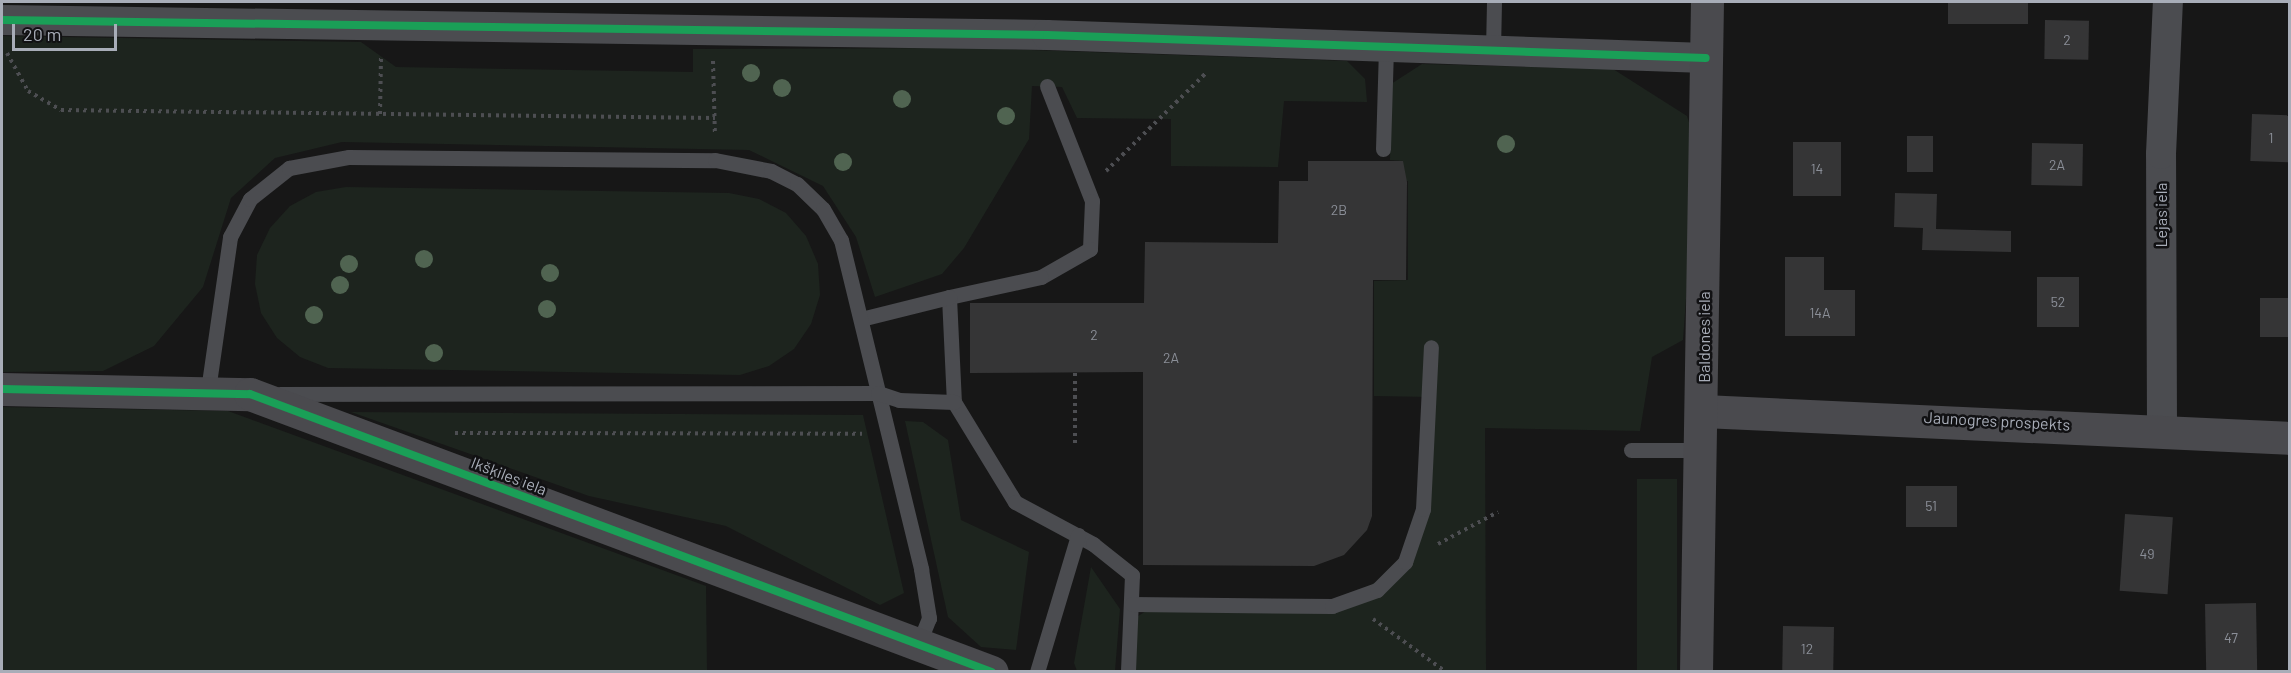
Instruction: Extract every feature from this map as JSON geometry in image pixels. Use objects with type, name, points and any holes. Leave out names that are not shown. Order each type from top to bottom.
[{"type":"street","name":"Baldones iela","points":[[1696,672],[1703,411],[1707,2]]},
{"type":"street","name":"Lejas iela","points":[[2162,429],[2161,144],[2168,2]]},
{"type":"street","points":[[2,20],[1047,35],[1235,44],[1706,58]]},
{"type":"street","name":"Ikšķiles iela","points":[[2,389],[208,390],[250,394],[992,672]]},
{"type":"street","name":"Jaunogres prospekts","points":[[1703,411],[2162,429],[2289,438]]},
{"type":"lane","points":[[1493,50],[1494,2]]},
{"type":"lane","points":[[1383,149],[1386,48]]},
{"type":"lane","points":[[861,319],[1041,277],[1090,249],[1092,201],[1047,86]]},
{"type":"lane","points":[[208,390],[230,237],[250,199],[289,168],[349,157],[715,160],[771,171],[797,184],[823,208],[841,240],[890,434],[929,618],[918,643]]},
{"type":"lane","points":[[949,297],[954,402],[1015,502],[1078,535],[1132,575],[1128,672]]},
{"type":"lane","points":[[1132,604],[1281,608],[1351,602],[1377,590],[1406,562],[1428,484],[1431,347]]},
{"type":"lane","points":[[250,394],[878,393],[899,400],[954,402]]},
{"type":"lane","points":[[1631,450],[1702,450]]},
{"type":"lane","points":[[1037,672],[1078,535]]},
{"type":"path","points":[[1086,185],[1115,165],[1235,44]]},
{"type":"path","points":[[8,59],[28,91],[61,110],[715,118]]},
{"type":"path","points":[[380,114],[381,68]]},
{"type":"path","points":[[715,75],[715,160]]},
{"type":"path","points":[[1075,373],[1075,446]]},
{"type":"path","points":[[449,433],[890,434]]},
{"type":"path","points":[[1406,562],[1498,512]]},
{"type":"path","points":[[1351,602],[1446,672]]},
{"type":"shaded area","points":[[2,36],[361,42],[396,67],[693,72],[693,49],[976,48],[1347,61],[1365,79],[1367,102],[1284,101],[1278,167],[1171,166],[1171,119],[1077,118],[1062,87],[1032,86],[1029,139],[964,248],[942,274],[875,297],[856,237],[823,186],[749,150],[342,142],[275,158],[231,198],[203,287],[154,346],[103,371],[2,372]]},
{"type":"shaded area","points":[[1422,64],[1613,69],[1687,116],[1697,146],[1683,340],[1652,357],[1640,431],[1485,428],[1486,671],[1131,672],[1135,618],[1151,608],[1335,609],[1410,559],[1431,397],[1374,396],[1374,281],[1408,280],[1408,181],[1403,181],[1403,161],[1390,160],[1391,84]]},
{"type":"shaded area","points":[[346,187],[729,193],[759,199],[786,213],[806,236],[818,264],[820,295],[811,324],[794,349],[769,366],[740,375],[328,368],[300,357],[277,338],[261,313],[255,284],[257,255],[270,228],[290,206],[316,192]]},
{"type":"shaded area","points":[[2,407],[228,411],[706,586],[707,671],[2,671]]},
{"type":"shaded area","points":[[351,412],[863,415],[904,593],[880,605],[726,526],[589,496]]},
{"type":"shaded area","points":[[905,421],[923,422],[948,440],[961,520],[1029,552],[1016,650],[981,647],[948,617]]},
{"type":"shaded area","points":[[1637,479],[1677,479],[1677,671],[1637,671]]},
{"type":"shaded area","points":[[1091,567],[1120,609],[1115,671],[1077,671],[1074,663]]},
{"type":"building","points":[[1948,2],[2028,2],[2028,24],[1948,24]]},
{"type":"building","points":[[2045,20],[2089,21],[2088,60],[2044,59]]},
{"type":"building","points":[[2252,114],[2290,115],[2288,162],[2250,161]]},
{"type":"building","points":[[1907,136],[1933,136],[1933,172],[1907,172]]},
{"type":"building","points":[[1793,142],[1841,142],[1841,196],[1793,196]]},
{"type":"building","points":[[2032,143],[2083,144],[2082,186],[2031,185]]},
{"type":"building","points":[[1308,161],[1403,161],[1407,182],[1406,280],[1373,280],[1372,516],[1367,530],[1344,555],[1314,566],[1143,565],[1143,372],[970,373],[970,303],[1144,303],[1145,242],[1278,243],[1279,181],[1308,181]]},
{"type":"building","points":[[1895,193],[1937,194],[1936,229],[2011,231],[2011,252],[1922,250],[1923,228],[1894,227]]},
{"type":"building","points":[[1785,257],[1824,257],[1824,290],[1855,290],[1855,336],[1785,336]]},
{"type":"building","points":[[2037,277],[2079,277],[2079,327],[2037,327]]},
{"type":"building","points":[[2260,298],[2290,298],[2290,337],[2260,337]]},
{"type":"building","points":[[1906,486],[1957,486],[1957,527],[1906,527]]},
{"type":"building","points":[[2125,514],[2173,517],[2168,594],[2120,591]]},
{"type":"building","points":[[2256,603],[2257,672],[2206,672],[2205,604]]},
{"type":"building","points":[[1783,626],[1834,627],[1833,672],[1782,672]]},
{"type":"cycle path","points":[[2,20],[1047,35],[1706,58]]},
{"type":"cycle path","points":[[2,389],[250,394],[992,672]]}]
